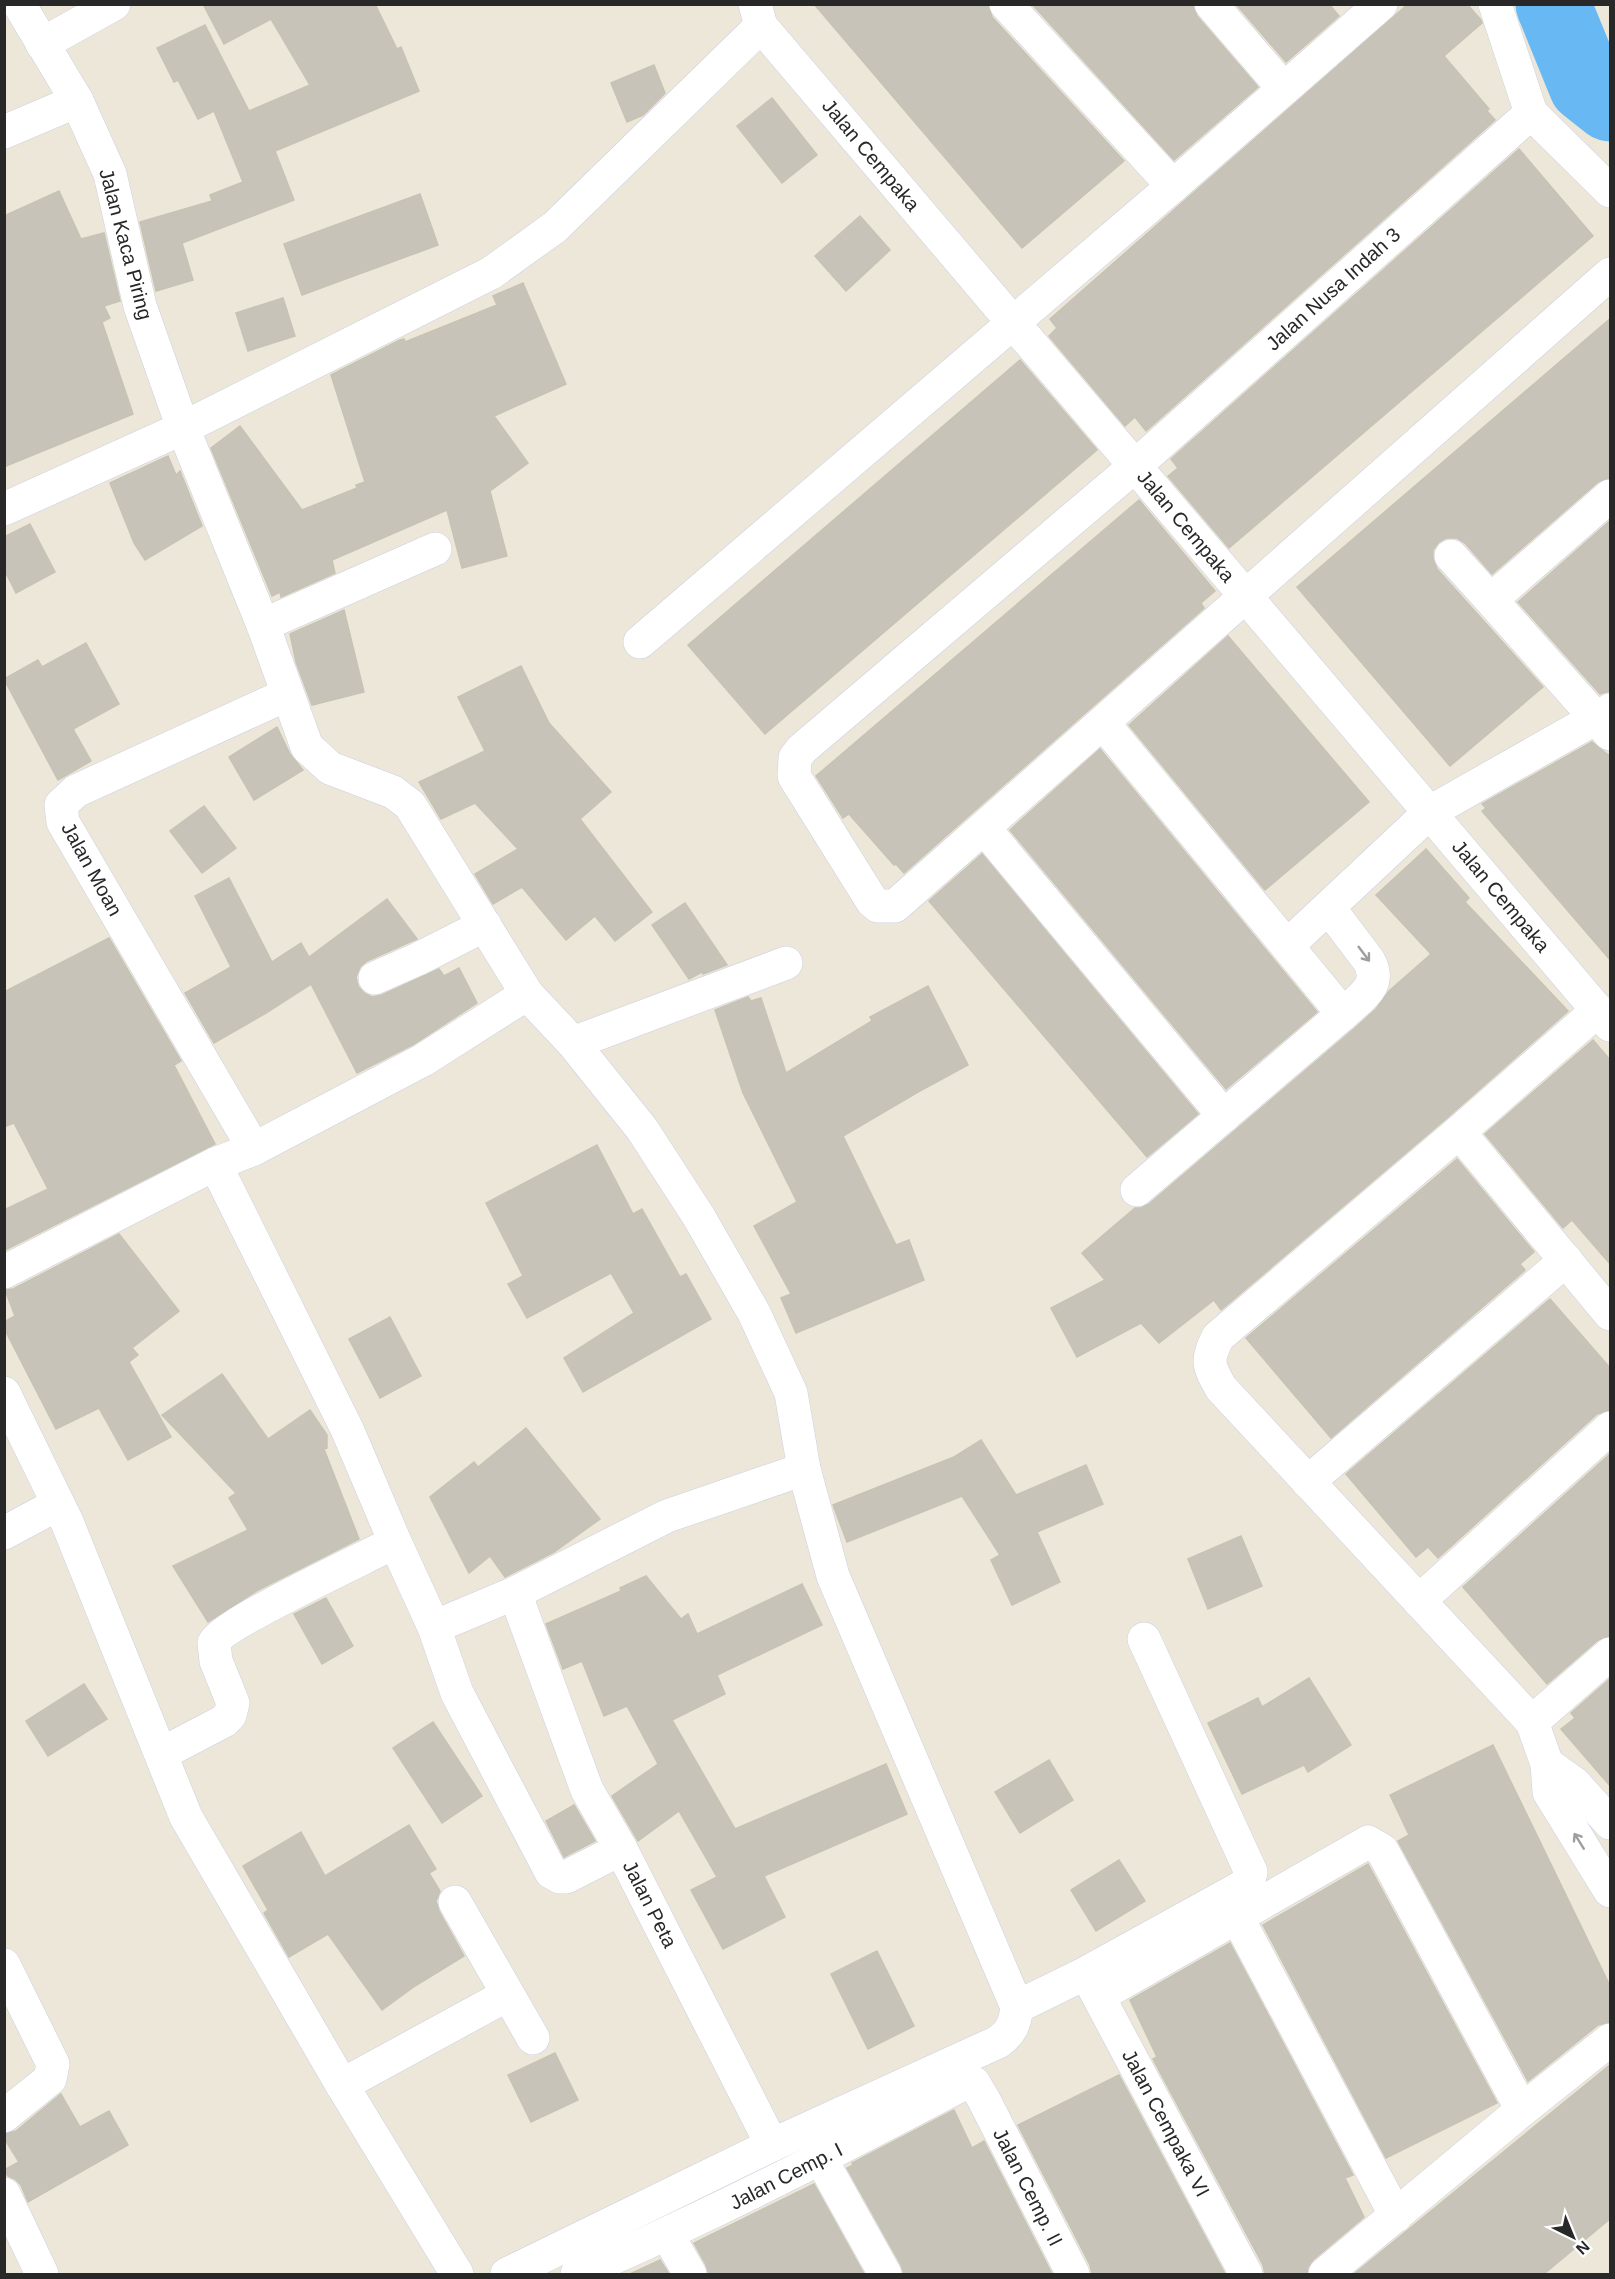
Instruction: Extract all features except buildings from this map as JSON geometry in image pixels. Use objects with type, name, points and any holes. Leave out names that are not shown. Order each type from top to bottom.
[{"type":"street","name":"Jalan Kaca Piring","points":[[19,4],[77,101],[110,174],[140,306],[183,428],[263,625],[286,695],[307,747],[340,772],[393,792],[410,805],[527,994],[573,1043],[642,1129],[699,1217],[754,1313],[790,1393],[804,1469],[833,1576],[1017,2007]]},
{"type":"street","points":[[42,44],[114,4]]},
{"type":"street","points":[[1006,4],[1173,186]]},
{"type":"street","points":[[1211,4],[1284,88]]},
{"type":"street","points":[[640,642],[1173,186],[1381,4]]},
{"type":"street","points":[[1495,4],[1530,113],[1611,191]]},
{"type":"street","points":[[4,509],[183,428],[491,273],[555,227],[758,15]]},
{"type":"street","name":"Jalan Cempaka","points":[[758,15],[1135,466],[1604,1018]]},
{"type":"street","points":[[4,132],[77,101]]},
{"type":"street","name":"Jalan Nusa Indah 3","points":[[984,828],[895,906],[878,906],[872,901],[794,776],[795,758],[802,749],[1135,466],[1530,113]]},
{"type":"street","points":[[1224,1116],[984,828],[1611,274]]},
{"type":"street","points":[[1491,600],[1611,496]]},
{"type":"street","points":[[263,625],[435,549]]},
{"type":"street","points":[[1287,946],[1430,813],[1606,721],[1450,556]]},
{"type":"street","name":"Jalan Moan","points":[[254,1149],[63,822],[61,806],[76,791],[286,695]]},
{"type":"street","points":[[1103,723],[1343,1014]]},
{"type":"street","points":[[1137,1190],[1343,1014],[1372,986],[1374,970],[1329,908]]},
{"type":"street","points":[[375,978],[485,925]]},
{"type":"street","points":[[573,1043],[786,963]]},
{"type":"street","points":[[4,1272],[215,1164],[254,1149],[423,1060],[527,994]]},
{"type":"street","points":[[1604,1018],[1459,1132],[1218,1337],[1210,1354],[1209,1368],[1221,1388],[1532,1722],[1546,1764],[1549,1792],[1611,1890]]},
{"type":"street","points":[[1459,1132],[1611,1314]]},
{"type":"street","name":"Jalan Peta","points":[[215,1164],[348,1429],[395,1542],[434,1627],[457,1693],[550,1872],[566,1877],[621,1849],[772,2145]]},
{"type":"street","points":[[1308,1482],[1566,1260]]},
{"type":"street","points":[[4,1393],[58,1504],[186,1817],[342,2085],[457,2274]]},
{"type":"street","points":[[1419,1601],[1611,1428]]},
{"type":"street","points":[[434,1627],[515,1593],[667,1516],[804,1469]]},
{"type":"street","points":[[4,1533],[58,1504]]},
{"type":"street","points":[[161,1754],[224,1721],[232,1710],[233,1703],[216,1661],[214,1643],[218,1636],[246,1618],[395,1542]]},
{"type":"street","points":[[515,1593],[587,1790],[621,1849]]},
{"type":"street","points":[[1092,1984],[1242,1887],[1249,1880],[1251,1872],[1143,1640]]},
{"type":"street","points":[[1532,1722],[1611,1654]]},
{"type":"street","points":[[1546,1764],[1575,1784],[1611,1823]]},
{"type":"street","points":[[507,2274],[772,2145],[998,2042],[1008,2035],[1014,2025],[1017,2007],[1092,1984],[1236,1915],[1368,1842],[1382,1850],[1522,2110]]},
{"type":"street","points":[[455,1902],[533,2038]]},
{"type":"street","points":[[1236,1915],[1396,2216]]},
{"type":"street","points":[[4,1965],[53,2064],[50,2079],[4,2116]]},
{"type":"street","name":"Jalan Cempaka VI","points":[[1092,1984],[1246,2274]]},
{"type":"street","points":[[342,2085],[507,1995]]},
{"type":"street","points":[[1325,2274],[1522,2110],[1611,2040]]},
{"type":"street","name":"Jalan Cemp. I","points":[[577,2274],[668,2234],[820,2159],[967,2082],[974,2083],[984,2100]]},
{"type":"street","name":"Jalan Cemp. II","points":[[984,2100],[1072,2274]]},
{"type":"street","points":[[820,2159],[885,2274]]},
{"type":"street","points":[[4,2194],[42,2274]]},
{"type":"street","points":[[668,2234],[690,2274]]},
{"type":"waterway","points":[[1553,4],[1586,85],[1610,104]]}]
